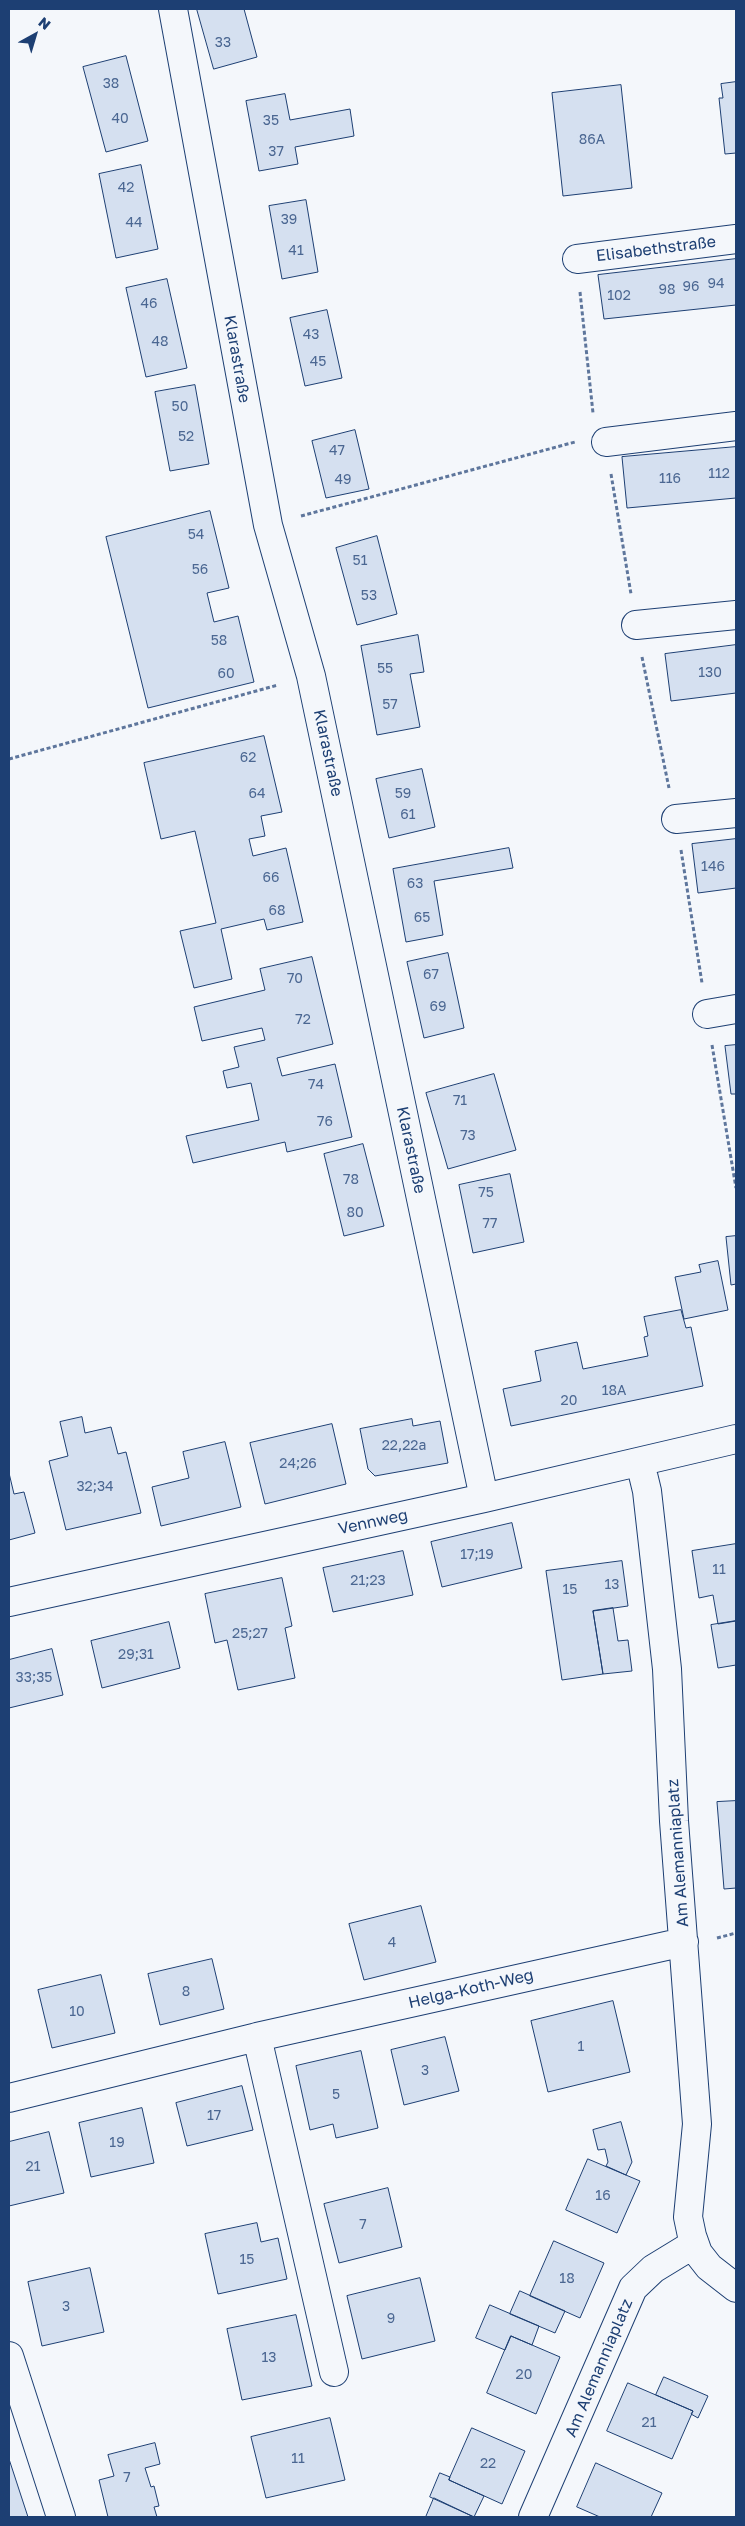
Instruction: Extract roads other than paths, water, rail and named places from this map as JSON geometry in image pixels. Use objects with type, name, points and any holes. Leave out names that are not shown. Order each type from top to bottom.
[{"type":"street","name":"Klarastraße","points":[[173,9],[268,525],[311,676],[484,1498]]},
{"type":"street","name":"Elisabethstraße","points":[[577,259],[736,238]]},
{"type":"street","points":[[601,439],[736,426]]},
{"type":"street","points":[[636,625],[736,615]]},
{"type":"street","points":[[676,819],[736,813]]},
{"type":"street","points":[[707,1014],[736,1009]]},
{"type":"street","name":"Vennweg","points":[[9,1602],[484,1498],[736,1439]]},
{"type":"street","name":"Am Alemanniaplatz","points":[[640,1462],[647,1491],[667,1669],[674,1822],[684,1942],[689,2042],[697,2124],[688,2217],[698,2254],[709,2267],[736,2288]]},
{"type":"street","name":"Helga-Koth-Weg","points":[[9,2098],[257,2036],[684,1942]]},
{"type":"street","points":[[257,2036],[334,2372]]},
{"type":"street","name":"Am Alemanniaplatz","points":[[534,2517],[633,2288],[653,2269],[694,2244]]},
{"type":"street","points":[[9,2356],[61,2517]]}]
